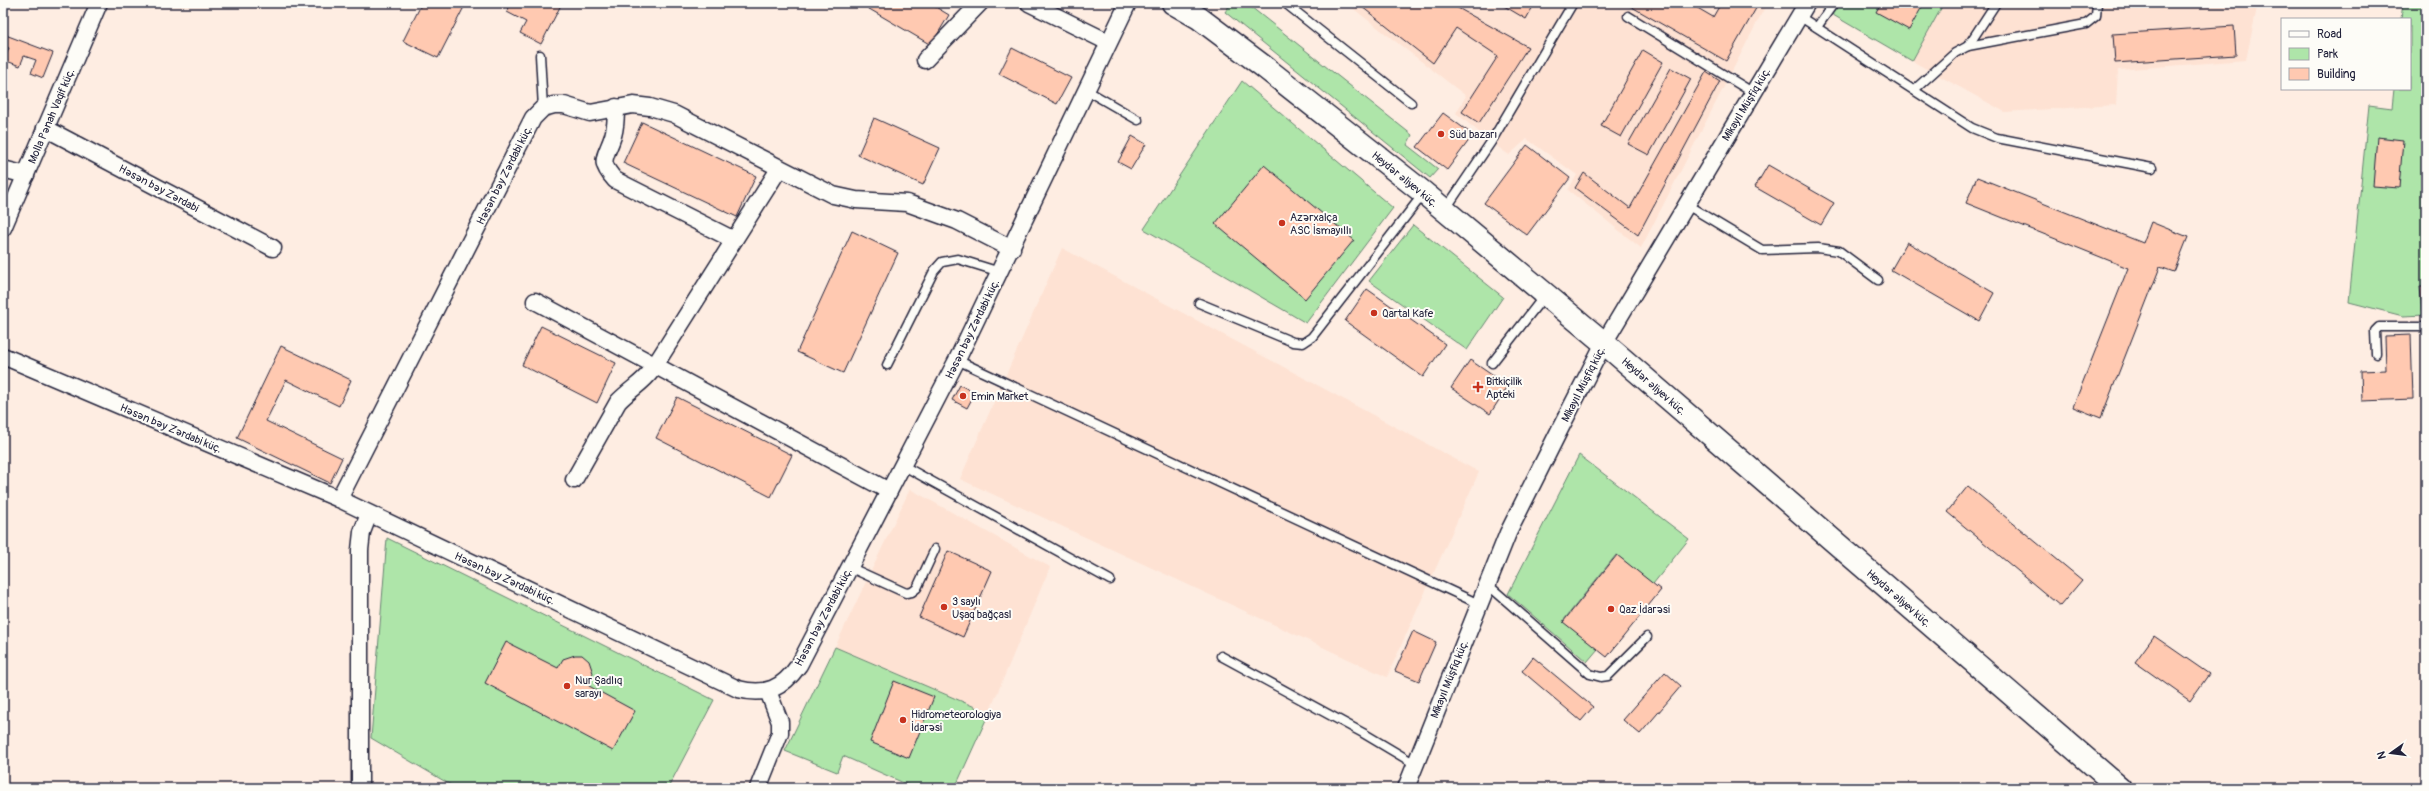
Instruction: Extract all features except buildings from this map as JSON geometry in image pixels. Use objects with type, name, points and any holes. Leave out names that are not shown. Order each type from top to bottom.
[{"type":"main road","name":"Heydər Əliyev küç.","points":[[1173,3],[1199,18],[1263,66],[1445,210],[1604,343],[2120,788]]},
{"type":"street","name":"Molla Pənah Vaqif küç.","points":[[3,228],[99,3]]},
{"type":"street","points":[[925,60],[980,3]]},
{"type":"street","points":[[1029,3],[1108,42]]},
{"type":"street","name":"Həsən bəy Zərdabi küç.","points":[[3,356],[339,499],[738,689],[752,692],[768,691],[790,678],[799,665],[957,360],[1012,249],[1108,42],[1128,3]]},
{"type":"street","name":"Mikayıl Müşfiq küç.","points":[[1406,788],[1508,533],[1604,343],[1687,205],[1752,92],[1803,10]]},
{"type":"street","points":[[543,108],[564,105],[590,113],[633,105],[674,114],[779,169],[833,195],[856,200],[907,203],[957,221],[1012,249]]},
{"type":"street","points":[[616,107],[616,127],[603,157],[605,169],[615,180],[734,240]]},
{"type":"street","name":"Həsən bəy Zərdabi küç.","points":[[339,499],[533,118],[543,108]]},
{"type":"street","name":"Həsən bəy Zərdabi","points":[[45,128],[273,248]]},
{"type":"street","points":[[3,169],[26,175]]},
{"type":"street","points":[[574,480],[618,402],[628,391],[645,379],[656,365],[779,169]]},
{"type":"street","points":[[535,301],[889,491]]},
{"type":"street","points":[[360,788],[360,550],[362,532],[369,514]]},
{"type":"street","points":[[758,788],[780,733],[780,722],[768,691]]},
{"type":"lane","points":[[1286,3],[1411,104]]},
{"type":"lane","points":[[1445,210],[1490,142],[1573,3]]},
{"type":"lane","points":[[1817,27],[1834,3]]},
{"type":"lane","points":[[1968,46],[1996,3]]},
{"type":"lane","points":[[1914,90],[1955,53],[1968,46],[2086,24],[2096,16],[2097,3]]},
{"type":"lane","points":[[1803,10],[1817,27],[1972,128],[1997,138],[2152,168]]},
{"type":"lane","points":[[1628,16],[1752,92]]},
{"type":"lane","points":[[540,55],[543,108]]},
{"type":"lane","points":[[1086,90],[1138,120]]},
{"type":"lane","points":[[1199,303],[1293,342],[1303,343],[1312,337],[1424,193]]},
{"type":"lane","points":[[1687,205],[1762,250],[1818,248],[1839,251],[1878,280]]},
{"type":"lane","points":[[887,365],[934,271],[942,262],[958,259],[1000,272]]},
{"type":"lane","points":[[1492,363],[1545,294]]},
{"type":"lane","points":[[2376,354],[2375,331],[2379,327],[2426,327]]},
{"type":"lane","points":[[957,360],[1479,604]]},
{"type":"lane","points":[[902,465],[1110,580]]},
{"type":"lane","points":[[849,567],[906,593],[912,592],[917,588],[935,549]]},
{"type":"lane","points":[[1487,584],[1590,674],[1601,677],[1608,676],[1648,637]]},
{"type":"lane","points":[[1221,656],[1363,733],[1415,764]]},
{"type":"shaded area","points":[[1346,3],[1767,3],[1641,248],[1568,190],[1577,175],[1527,139],[1509,155],[1491,142],[1456,113],[1466,96]]},
{"type":"shaded area","points":[[1944,3],[2258,3],[2246,60],[2118,70],[2116,105],[2005,112],[1912,61]]},
{"type":"shaded area","points":[[1062,248],[1479,472],[1387,677],[960,479]]},
{"type":"shaded area","name":"3 saylı Uşaq bağçasl","points":[[910,489],[1050,567],[989,713],[835,647]]},
{"type":"green space","points":[[1231,3],[1246,3],[1412,135],[1407,145],[1438,169],[1430,178],[1225,12]]},
{"type":"green space","points":[[1824,3],[1944,3],[1912,61],[1821,8]]},
{"type":"green space","points":[[2403,3],[2426,3],[2426,315],[2403,316],[2349,302],[2369,105],[2392,108],[2394,90],[2411,90],[2411,18],[2401,18]]},
{"type":"green space","points":[[1242,81],[1393,208],[1306,323],[1144,229]]},
{"type":"green space","points":[[1413,225],[1503,297],[1467,350],[1369,281]]},
{"type":"green space","points":[[1579,455],[1689,539],[1653,584],[1616,555],[1563,621],[1598,649],[1587,662],[1508,594]]},
{"type":"green space","points":[[387,538],[714,700],[668,788],[456,788],[371,738]]},
{"type":"green space","points":[[835,647],[989,713],[955,788],[915,788],[843,756],[837,772],[785,751]]},
{"type":"place","name":"Süd bazarı","points":[[1441,134]]},
{"type":"place","name":"Azərxalça ASC İsmayıllı","points":[[1282,223]]},
{"type":"place","name":"Qartal Kafe","points":[[1374,313]]},
{"type":"place","name":"Bitkiçilik Apteki","points":[[1478,387]]},
{"type":"place","name":"Emin Market","points":[[963,396]]},
{"type":"place","name":"3 saylı Uşaq bağçasl","points":[[944,607]]},
{"type":"place","name":"Qaz İdarəsi","points":[[1611,609]]},
{"type":"place","name":"Nur Şadlıq sarayı","points":[[567,686]]},
{"type":"place","name":"Hidrometeorologiya İdarəsi","points":[[903,720]]}]
